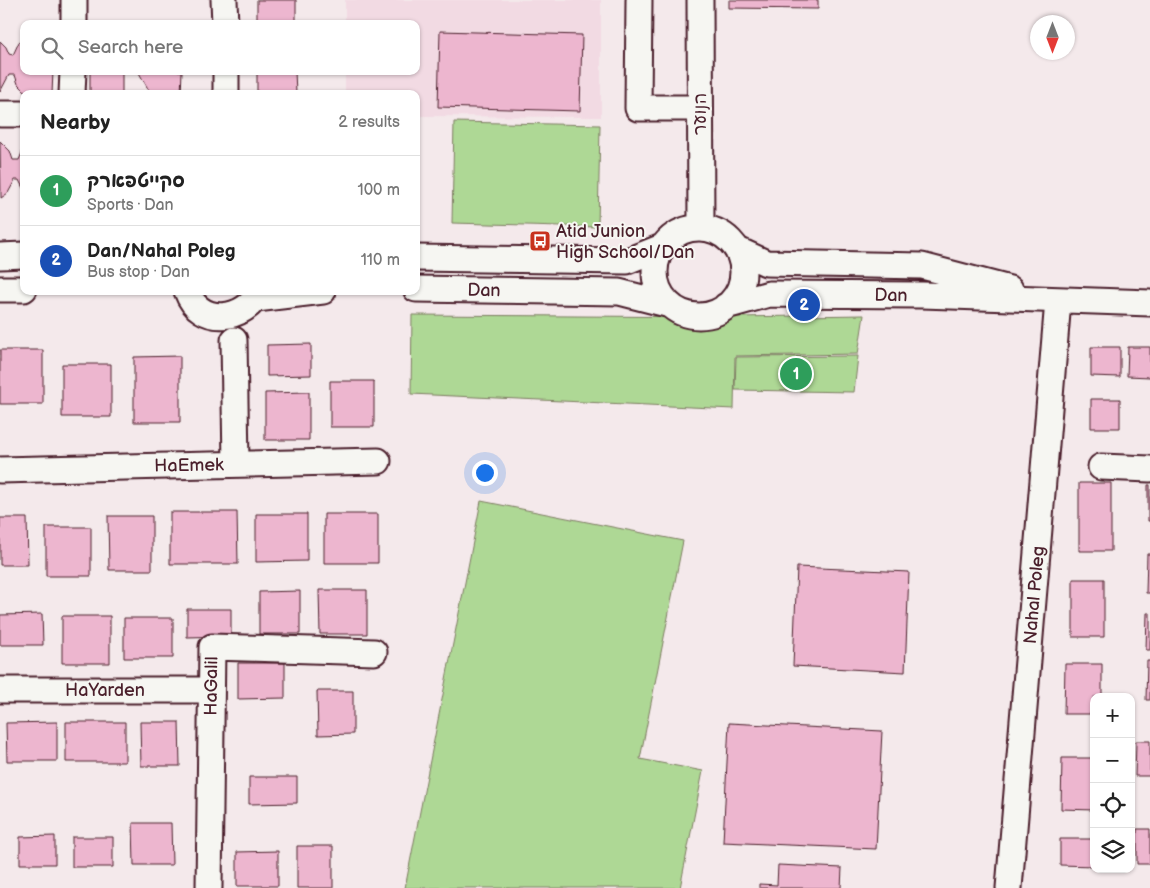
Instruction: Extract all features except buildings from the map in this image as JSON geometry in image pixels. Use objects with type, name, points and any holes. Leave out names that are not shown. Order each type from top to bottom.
[{"type":"street","points":[[74,0],[74,20]]},
{"type":"street","points":[[224,0],[225,20]]},
{"type":"street","points":[[638,0],[638,108],[700,108]]},
{"type":"street","name":"הנוער","points":[[700,0],[701,227]]},
{"type":"street","points":[[72,90],[73,75]]},
{"type":"street","points":[[226,75],[226,90]]},
{"type":"street","points":[[0,114],[20,114]]},
{"type":"street","points":[[701,227],[715,230],[728,238],[738,250],[742,265],[742,280],[736,295],[726,306],[712,314],[697,316],[683,313],[670,306],[660,294],[655,279],[655,264],[662,248],[672,236],[686,229],[701,227]]},
{"type":"street","name":"Dan","points":[[420,258],[627,261],[662,248]]},
{"type":"street","name":"Dan","points":[[738,250],[766,263],[922,266],[1058,301]]},
{"type":"street","points":[[0,256],[20,255]]},
{"type":"street","points":[[0,289],[20,289]]},
{"type":"street","name":"Dan","points":[[420,289],[619,292],[670,306]]},
{"type":"street","name":"Dan","points":[[726,306],[769,294],[922,295],[1150,303]]},
{"type":"street","points":[[184,295],[196,306],[208,313],[221,316],[234,315],[246,309],[258,295]]},
{"type":"street","name":"Nahal Poleg","points":[[1009,888],[1058,301]]},
{"type":"street","points":[[234,340],[236,464]]},
{"type":"street","name":"HaEmek","points":[[0,470],[378,461]]},
{"type":"street","points":[[1101,468],[1150,469]]},
{"type":"street","name":"HaGalil","points":[[209,888],[212,647],[374,652]]},
{"type":"street","name":"HaYarden","points":[[0,690],[211,690]]},
{"type":"shaded area","points":[[345,0],[601,0],[601,117],[420,116],[420,90],[345,90],[345,75],[420,75],[420,20],[345,20]]},
{"type":"green space","points":[[454,122],[600,125],[598,227],[452,223]]},
{"type":"green space","points":[[412,315],[736,317],[864,315],[858,354],[735,356],[734,409],[411,394]]},
{"type":"green space","points":[[858,356],[854,392],[735,390],[736,357]]},
{"type":"green space","points":[[481,501],[683,541],[640,759],[703,771],[680,888],[405,888]]},
{"type":"place","name":"Atid Junion High School/Dan","points":[[540,241]]},
{"type":"place","name":"Dan/Nahal Poleg","points":[[804,305]]},
{"type":"place","name":"סקייטפארק","points":[[796,374]]}]
